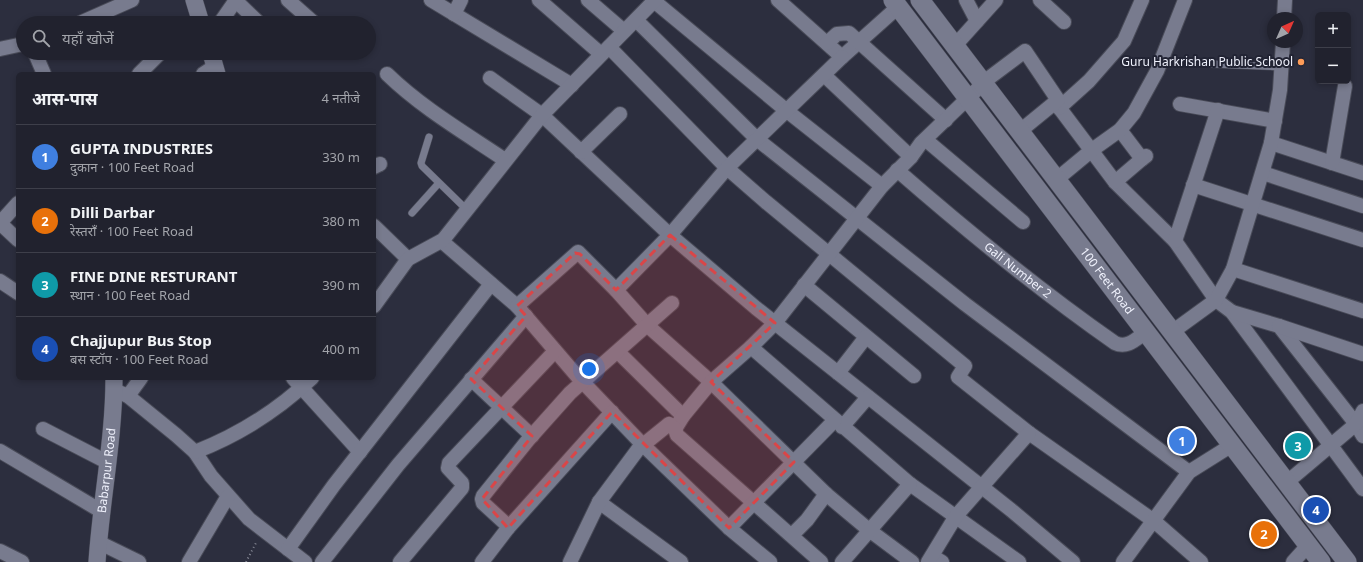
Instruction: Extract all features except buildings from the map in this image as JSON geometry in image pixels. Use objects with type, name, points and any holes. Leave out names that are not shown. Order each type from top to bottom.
[{"type":"main road","name":"100 Feet Road","points":[[920,0],[1347,562]]},
{"type":"main road","name":"100 Feet Road","points":[[895,3],[1321,562]]},
{"type":"main road","points":[[1150,338],[1172,332]]},
{"type":"street","points":[[96,16],[132,0]]},
{"type":"street","points":[[225,16],[236,0],[252,16]]},
{"type":"street","points":[[288,0],[306,16]]},
{"type":"street","points":[[431,0],[572,85]]},
{"type":"street","points":[[454,14],[461,0]]},
{"type":"street","points":[[539,0],[605,50],[727,168],[965,366],[958,377],[1029,433],[1154,521],[1201,562]]},
{"type":"street","points":[[588,0],[624,31]]},
{"type":"street","points":[[778,0],[842,57]]},
{"type":"street","points":[[966,0],[977,21]]},
{"type":"street","points":[[954,44],[996,0]]},
{"type":"street","points":[[1040,0],[1064,22]]},
{"type":"street","points":[[1020,131],[1089,81],[1124,41],[1142,0]]},
{"type":"street","points":[[1057,179],[1092,150],[1120,130],[1134,113],[1157,71],[1185,0]]},
{"type":"street","points":[[1284,12],[1285,0]]},
{"type":"street","points":[[376,303],[408,259],[443,240],[542,115],[655,1],[787,111],[882,186]]},
{"type":"street","points":[[616,290],[670,235],[727,168],[860,41],[895,3]]},
{"type":"street","points":[[636,20],[758,140],[984,319],[1189,472]]},
{"type":"street","points":[[827,43],[837,34],[849,32],[946,120]]},
{"type":"street","points":[[0,49],[16,46]]},
{"type":"street","points":[[1172,332],[1216,300],[1233,269],[1271,143],[1275,121],[1283,48]]},
{"type":"street","points":[[674,429],[711,382],[751,347],[775,323],[882,186],[911,157],[921,143],[926,140],[983,84],[1025,51],[1058,100],[1057,105],[1116,182],[1175,241],[1216,300],[1232,312],[1363,489]]},
{"type":"street","points":[[38,60],[43,72]]},
{"type":"street","points":[[141,72],[153,60]]},
{"type":"street","points":[[387,74],[406,93],[505,160]]},
{"type":"street","points":[[824,75],[911,157]]},
{"type":"street","points":[[490,78],[542,115],[670,235],[775,323],[982,488],[1068,561]]},
{"type":"street","points":[[1332,163],[1345,86]]},
{"type":"street","points":[[1180,104],[1275,121]]},
{"type":"street","points":[[1175,241],[1218,110]]},
{"type":"street","points":[[581,152],[620,114]]},
{"type":"street","points":[[1116,182],[1144,158],[1120,130]]},
{"type":"street","points":[[926,140],[1023,222]]},
{"type":"street","points":[[1271,143],[1363,173]]},
{"type":"street","name":"Gali Number 2","points":[[897,170],[1056,301],[1115,343],[1121,346],[1126,346],[1150,338]]},
{"type":"street","points":[[1263,173],[1363,206]]},
{"type":"street","points":[[1193,186],[1363,240]]},
{"type":"street","points":[[16,205],[0,223],[16,238]]},
{"type":"street","points":[[376,228],[408,259]]},
{"type":"street","points":[[443,240],[445,244],[521,311],[582,381],[728,528],[770,562]]},
{"type":"street","points":[[322,562],[374,493],[471,379],[521,311],[577,253],[580,254],[616,290],[648,326],[711,382],[826,494],[869,530],[912,562]]},
{"type":"street","points":[[1233,269],[1363,311]]},
{"type":"street","points":[[0,281],[16,292]]},
{"type":"street","points":[[288,548],[360,452],[491,284]]},
{"type":"street","points":[[804,285],[914,376]]},
{"type":"street","points":[[508,528],[506,524],[483,503],[482,499],[532,436],[582,381],[648,326],[672,302]]},
{"type":"street","points":[[1232,312],[1363,354]]},
{"type":"street","points":[[1279,326],[1360,430]]},
{"type":"street","points":[[838,373],[866,336]]},
{"type":"street","points":[[751,347],[910,484],[1019,562]]},
{"type":"street","points":[[400,562],[462,488],[462,483],[448,468],[449,463],[555,351]]},
{"type":"street","points":[[618,352],[683,416]]},
{"type":"street","points":[[471,379],[532,436]]},
{"type":"street","points":[[137,380],[119,388],[195,452],[211,476],[263,532],[288,548],[305,562]]},
{"type":"street","points":[[195,452],[210,446],[277,409],[298,383],[360,452]]},
{"type":"street","name":"Babarpur Road","points":[[97,562],[107,462],[119,388]]},
{"type":"street","points":[[728,528],[794,462],[868,397]]},
{"type":"street","points":[[1360,430],[1363,411]]},
{"type":"street","points":[[486,561],[508,528],[612,412]]},
{"type":"street","points":[[570,562],[599,502],[643,444],[669,424],[677,434],[821,562]]},
{"type":"street","points":[[43,429],[107,462]]},
{"type":"street","points":[[1286,483],[1332,446],[1360,430]]},
{"type":"street","points":[[934,560],[956,516],[1029,433]]},
{"type":"street","points":[[1123,562],[1189,472],[1232,445]]},
{"type":"street","points":[[2,455],[101,511]]},
{"type":"street","points":[[842,562],[910,484]]},
{"type":"street","points":[[792,535],[807,520],[826,494]]},
{"type":"street","points":[[189,562],[228,496]]},
{"type":"street","points":[[599,502],[681,562]]},
{"type":"street","points":[[98,542],[140,562]]},
{"type":"street","points":[[0,551],[22,562]]},
{"type":"lane","points":[[1210,64],[1281,67]]},
{"type":"lane","points":[[429,137],[421,163],[438,184],[466,210]]},
{"type":"lane","points":[[412,213],[438,184]]},
{"type":"path","points":[[246,562],[263,532]]},
{"type":"highlighted area","points":[[670,235],[775,323],[711,382],[794,462],[729,528],[612,412],[508,528],[482,499],[532,436],[471,379],[526,316],[517,306],[575,253],[580,254],[616,290]]},
{"type":"place","name":"Guru Harkrishan Public School","points":[[1301,62]]},
{"type":"place","name":"GUPTA INDUSTRIES","points":[[1182,441]]},
{"type":"place","name":"FINE DINE RESTURANT","points":[[1298,446]]},
{"type":"place","name":"Chajjupur Bus Stop","points":[[1316,510]]},
{"type":"place","name":"Dilli Darbar","points":[[1264,534]]}]
